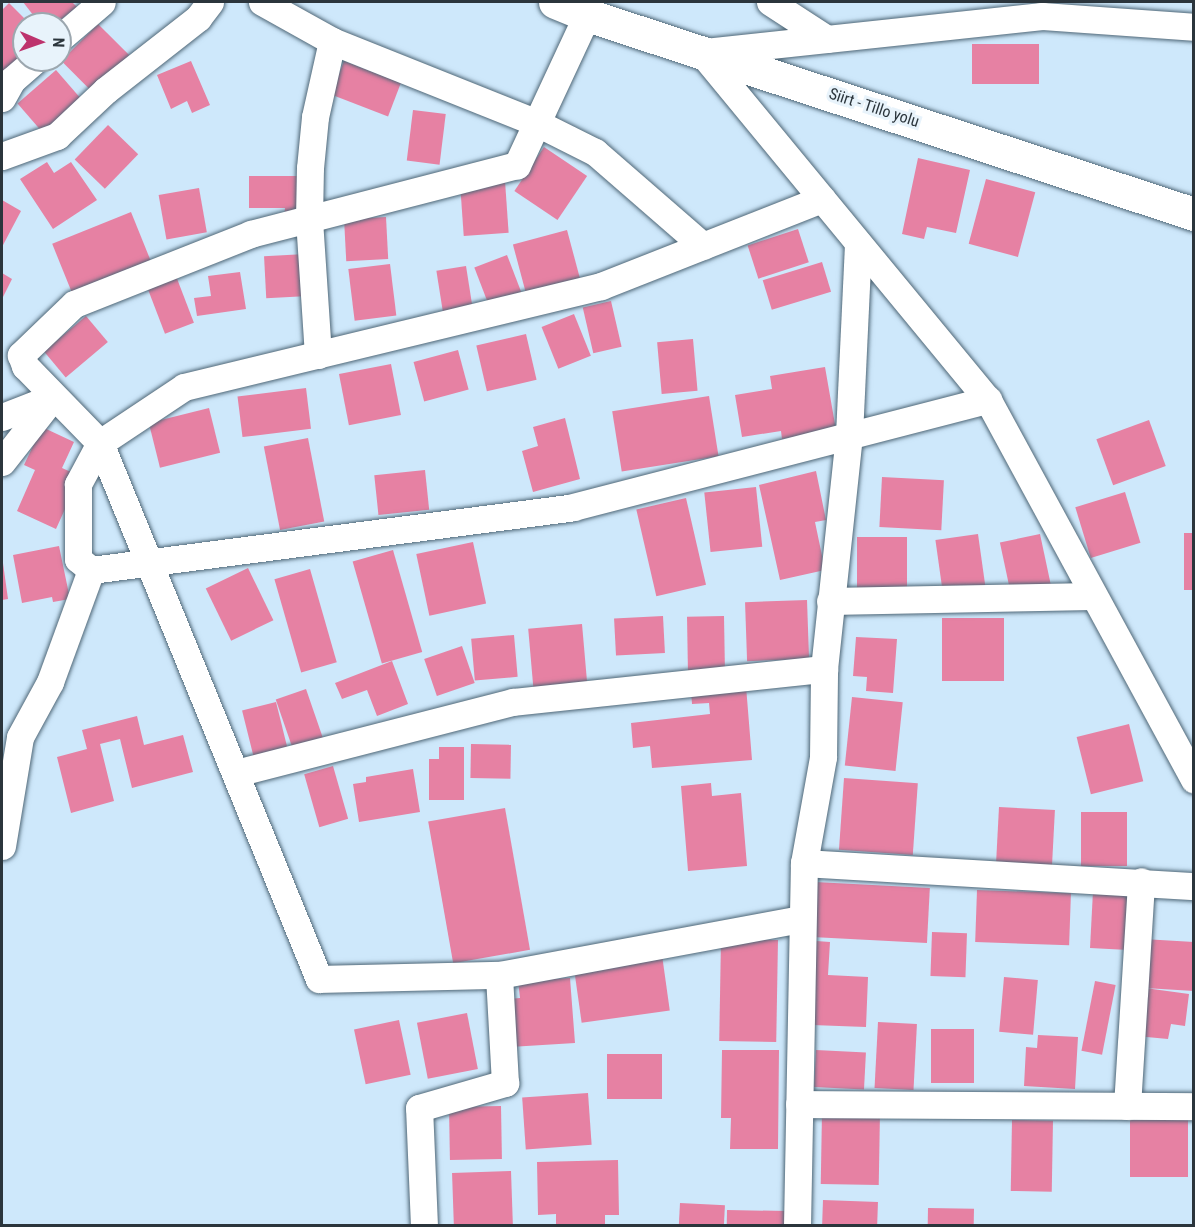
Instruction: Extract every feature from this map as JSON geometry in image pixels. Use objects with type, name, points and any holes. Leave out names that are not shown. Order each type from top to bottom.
[{"type":"main road","name":"Siirt - Tillo yolu","points":[[555,2],[587,15],[1194,214]]},
{"type":"street","points":[[2,156],[57,136],[106,90],[198,18],[210,2]]},
{"type":"street","points":[[262,2],[332,41],[537,123],[595,152],[703,246]]},
{"type":"street","points":[[72,26],[96,3]]},
{"type":"street","points":[[782,5],[827,39]]},
{"type":"street","points":[[587,15],[517,165],[251,234],[74,304],[11,347],[53,397],[100,443],[319,979],[499,975],[801,919]]},
{"type":"street","points":[[700,52],[1042,16],[1194,27]]},
{"type":"street","points":[[318,355],[309,219],[315,117],[332,41]]},
{"type":"street","points":[[700,52],[988,400],[1092,596],[1194,780]]},
{"type":"street","points":[[2,98],[12,80],[21,72]]},
{"type":"street","points":[[91,570],[78,559],[78,484],[100,443],[184,387],[601,286],[822,199]]},
{"type":"street","points":[[797,1226],[801,919],[804,863],[823,757],[824,669],[849,435],[858,243]]},
{"type":"street","points":[[2,417],[53,397]]},
{"type":"street","points":[[2,462],[53,397]]},
{"type":"street","points":[[91,570],[149,560],[573,507],[988,400]]},
{"type":"street","points":[[2,846],[20,737],[50,682],[91,570]]},
{"type":"street","points":[[830,601],[1092,596]]},
{"type":"street","points":[[236,773],[513,702],[824,669]]},
{"type":"street","points":[[804,863],[1141,881],[1194,886]]},
{"type":"street","points":[[1127,1106],[1141,881]]},
{"type":"street","points":[[424,1226],[420,1108],[505,1083],[499,975]]},
{"type":"street","points":[[799,1104],[1194,1106]]},
{"type":"building","points":[[23,2],[72,2],[77,7],[71,12],[31,12]]},
{"type":"building","points":[[9,3],[18,12],[12,12],[12,67],[2,75],[2,10]]},
{"type":"building","points":[[98,24],[129,55],[92,92],[72,72],[72,50]]},
{"type":"building","points":[[972,44],[1039,44],[1039,84],[972,84]]},
{"type":"building","points":[[191,61],[210,105],[192,113],[187,101],[171,109],[157,75]]},
{"type":"building","points":[[344,61],[401,83],[388,116],[331,95]]},
{"type":"building","points":[[54,72],[58,72],[82,100],[44,134],[18,103]]},
{"type":"building","points":[[413,110],[446,114],[440,165],[407,161]]},
{"type":"building","points":[[108,125],[138,154],[105,189],[75,160]]},
{"type":"building","points":[[544,147],[587,176],[557,220],[514,191]]},
{"type":"building","points":[[918,158],[970,170],[956,233],[927,227],[924,239],[902,234]]},
{"type":"building","points":[[47,162],[54,173],[71,162],[97,200],[53,229],[20,179]]},
{"type":"building","points":[[249,176],[301,176],[301,216],[284,216],[285,208],[249,208]]},
{"type":"building","points":[[986,179],[1035,192],[1018,257],[969,244]]},
{"type":"building","points":[[505,181],[509,233],[464,236],[460,184]]},
{"type":"building","points":[[199,188],[207,232],[166,239],[159,195]]},
{"type":"building","points":[[2,200],[21,211],[2,247]]},
{"type":"building","points":[[131,212],[150,260],[72,292],[52,244]]},
{"type":"building","points":[[386,217],[388,259],[346,261],[344,219]]},
{"type":"building","points":[[798,229],[809,262],[758,279],[748,245]]},
{"type":"building","points":[[567,230],[580,280],[526,295],[513,244]]},
{"type":"building","points":[[306,254],[308,296],[266,298],[264,256]]},
{"type":"building","points":[[507,255],[523,297],[490,310],[474,268]]},
{"type":"building","points":[[822,262],[831,292],[772,310],[763,280]]},
{"type":"building","points":[[390,264],[396,316],[355,321],[348,269]]},
{"type":"building","points":[[466,266],[473,312],[444,317],[436,271]]},
{"type":"building","points":[[240,272],[246,309],[197,316],[194,298],[211,296],[208,276]]},
{"type":"building","points":[[2,273],[12,279],[2,299]]},
{"type":"building","points":[[176,276],[194,323],[165,334],[147,287]]},
{"type":"building","points":[[611,301],[622,347],[593,353],[583,308]]},
{"type":"building","points":[[574,314],[591,356],[558,369],[542,327]]},
{"type":"building","points":[[86,316],[108,342],[66,377],[44,351]]},
{"type":"building","points":[[526,334],[537,380],[487,391],[476,345]]},
{"type":"building","points":[[693,339],[698,391],[662,394],[657,342]]},
{"type":"building","points":[[458,350],[469,390],[424,402],[414,362]]},
{"type":"building","points":[[391,364],[401,415],[349,425],[339,374]]},
{"type":"building","points":[[825,367],[836,430],[782,439],[781,431],[742,437],[735,395],[772,389],[770,376]]},
{"type":"building","points":[[306,388],[311,429],[243,437],[238,396]]},
{"type":"building","points":[[709,396],[719,456],[622,472],[612,411]]},
{"type":"building","points":[[209,408],[220,453],[160,468],[149,423]]},
{"type":"building","points":[[565,418],[580,479],[533,492],[522,451],[538,446],[533,427]]},
{"type":"building","points":[[1149,420],[1166,466],[1113,485],[1096,439]]},
{"type":"building","points":[[42,427],[74,442],[62,468],[80,476],[56,529],[17,511],[35,470],[24,465]]},
{"type":"building","points":[[308,438],[324,521],[280,530],[264,447]]},
{"type":"building","points":[[425,470],[429,510],[378,515],[374,475]]},
{"type":"building","points":[[816,471],[826,520],[815,522],[825,570],[780,580],[759,485]]},
{"type":"building","points":[[882,477],[944,480],[941,530],[879,527]]},
{"type":"building","points":[[756,487],[762,547],[711,552],[704,492]]},
{"type":"building","points":[[1125,492],[1140,543],[1091,558],[1075,507]]},
{"type":"building","points":[[686,498],[706,585],[656,596],[636,509]]},
{"type":"building","points":[[1184,533],[1194,533],[1194,590],[1184,590]]},
{"type":"building","points":[[978,534],[985,585],[943,591],[935,540]]},
{"type":"building","points":[[1040,534],[1051,586],[1011,594],[1000,543]]},
{"type":"building","points":[[857,537],[907,537],[907,588],[857,588]]},
{"type":"building","points":[[473,542],[486,604],[429,616],[416,554]]},
{"type":"building","points":[[59,546],[70,599],[53,602],[52,597],[22,603],[13,555]]},
{"type":"building","points":[[393,550],[422,652],[382,663],[353,562]]},
{"type":"building","points":[[2,556],[8,599],[2,600]]},
{"type":"building","points":[[248,568],[273,620],[231,641],[206,589]]},
{"type":"building","points":[[310,569],[337,662],[301,672],[274,579]]},
{"type":"building","points":[[807,600],[809,659],[747,661],[745,602]]},
{"type":"building","points":[[663,616],[665,653],[616,656],[614,619]]},
{"type":"building","points":[[724,616],[725,672],[688,673],[687,617]]},
{"type":"building","points":[[942,618],[1004,618],[1004,681],[942,681]]},
{"type":"building","points":[[582,624],[587,686],[534,690],[528,629]]},
{"type":"building","points":[[514,635],[518,677],[475,681],[471,639]]},
{"type":"building","points":[[856,637],[897,639],[893,693],[866,691],[867,677],[853,676]]},
{"type":"building","points":[[462,646],[475,683],[437,696],[424,659]]},
{"type":"building","points":[[392,661],[408,704],[377,716],[367,690],[342,699],[335,683]]},
{"type":"building","points":[[746,686],[752,760],[652,768],[650,746],[633,748],[631,723],[710,714],[709,703],[692,704],[691,691]]},
{"type":"building","points":[[306,689],[323,739],[293,750],[276,699]]},
{"type":"building","points":[[852,697],[903,702],[896,771],[845,766]]},
{"type":"building","points":[[276,702],[289,754],[255,763],[242,710]]},
{"type":"building","points":[[137,716],[144,745],[183,735],[193,772],[132,788],[120,739],[100,744],[114,801],[71,813],[57,757],[87,749],[82,730]]},
{"type":"building","points":[[1129,724],[1143,781],[1091,794],[1077,737]]},
{"type":"building","points":[[471,744],[511,745],[510,779],[470,778]]},
{"type":"building","points":[[439,747],[464,747],[464,800],[429,800],[429,759],[439,759]]},
{"type":"building","points":[[333,766],[348,819],[319,827],[304,774]]},
{"type":"building","points":[[413,769],[420,812],[359,822],[353,784],[366,782],[366,777]]},
{"type":"building","points":[[844,778],[918,783],[913,855],[839,850]]},
{"type":"building","points":[[711,783],[712,796],[741,793],[747,866],[688,871],[681,786]]},
{"type":"building","points":[[999,807],[1055,810],[1052,868],[996,865]]},
{"type":"building","points":[[505,808],[530,950],[453,963],[428,822]]},
{"type":"building","points":[[1081,812],[1127,812],[1127,866],[1081,866]]},
{"type":"building","points":[[815,882],[930,888],[927,943],[812,937]]},
{"type":"building","points":[[977,890],[1071,893],[1069,945],[975,942]]},
{"type":"building","points":[[1093,891],[1136,893],[1133,950],[1090,948]]},
{"type":"building","points":[[932,932],[967,933],[965,977],[930,976]]},
{"type":"building","points":[[721,939],[778,940],[776,1042],[719,1041]]},
{"type":"building","points":[[1143,939],[1194,942],[1194,991],[1145,988],[1189,994],[1185,1026],[1171,1024],[1168,1039],[1136,1036]]},
{"type":"building","points":[[816,941],[830,942],[828,975],[868,977],[866,1027],[812,1025]]},
{"type":"building","points":[[662,955],[670,1010],[582,1023],[574,967]]},
{"type":"building","points":[[1004,977],[1038,980],[1033,1035],[999,1032]]},
{"type":"building","points":[[570,978],[575,1043],[510,1047],[507,999],[520,998],[518,981]]},
{"type":"building","points":[[1095,981],[1116,985],[1102,1055],[1081,1051]]},
{"type":"building","points":[[467,1013],[478,1069],[428,1079],[417,1023]]},
{"type":"building","points":[[399,1020],[411,1075],[366,1084],[354,1030]]},
{"type":"building","points":[[878,1022],[917,1024],[913,1090],[875,1088]]},
{"type":"building","points":[[931,1029],[974,1029],[974,1083],[931,1083]]},
{"type":"building","points":[[1038,1035],[1078,1037],[1075,1089],[1024,1086],[1026,1047],[1037,1048]]},
{"type":"building","points":[[722,1050],[779,1050],[778,1149],[730,1149],[731,1118],[721,1118]]},
{"type":"building","points":[[816,1050],[866,1053],[864,1090],[814,1087]]},
{"type":"building","points":[[607,1054],[662,1054],[662,1099],[607,1099]]},
{"type":"building","points":[[588,1093],[592,1145],[526,1149],[522,1098]]},
{"type":"building","points":[[501,1106],[502,1159],[450,1160],[449,1107]]},
{"type":"building","points":[[822,1112],[880,1113],[879,1185],[821,1184]]},
{"type":"building","points":[[1012,1120],[1053,1121],[1052,1192],[1011,1191]]},
{"type":"building","points":[[1130,1120],[1188,1120],[1188,1177],[1130,1177]]},
{"type":"building","points":[[618,1160],[619,1215],[605,1215],[605,1226],[556,1226],[556,1214],[538,1215],[537,1162]]},
{"type":"building","points":[[511,1171],[513,1226],[454,1226],[452,1173]]},
{"type":"building","points":[[823,1200],[878,1202],[877,1226],[822,1226]]},
{"type":"building","points":[[680,1203],[725,1205],[724,1226],[679,1226]]},
{"type":"building","points":[[928,1208],[974,1209],[974,1226],[928,1226]]},
{"type":"building","points":[[727,1210],[786,1211],[786,1226],[727,1226]]}]
